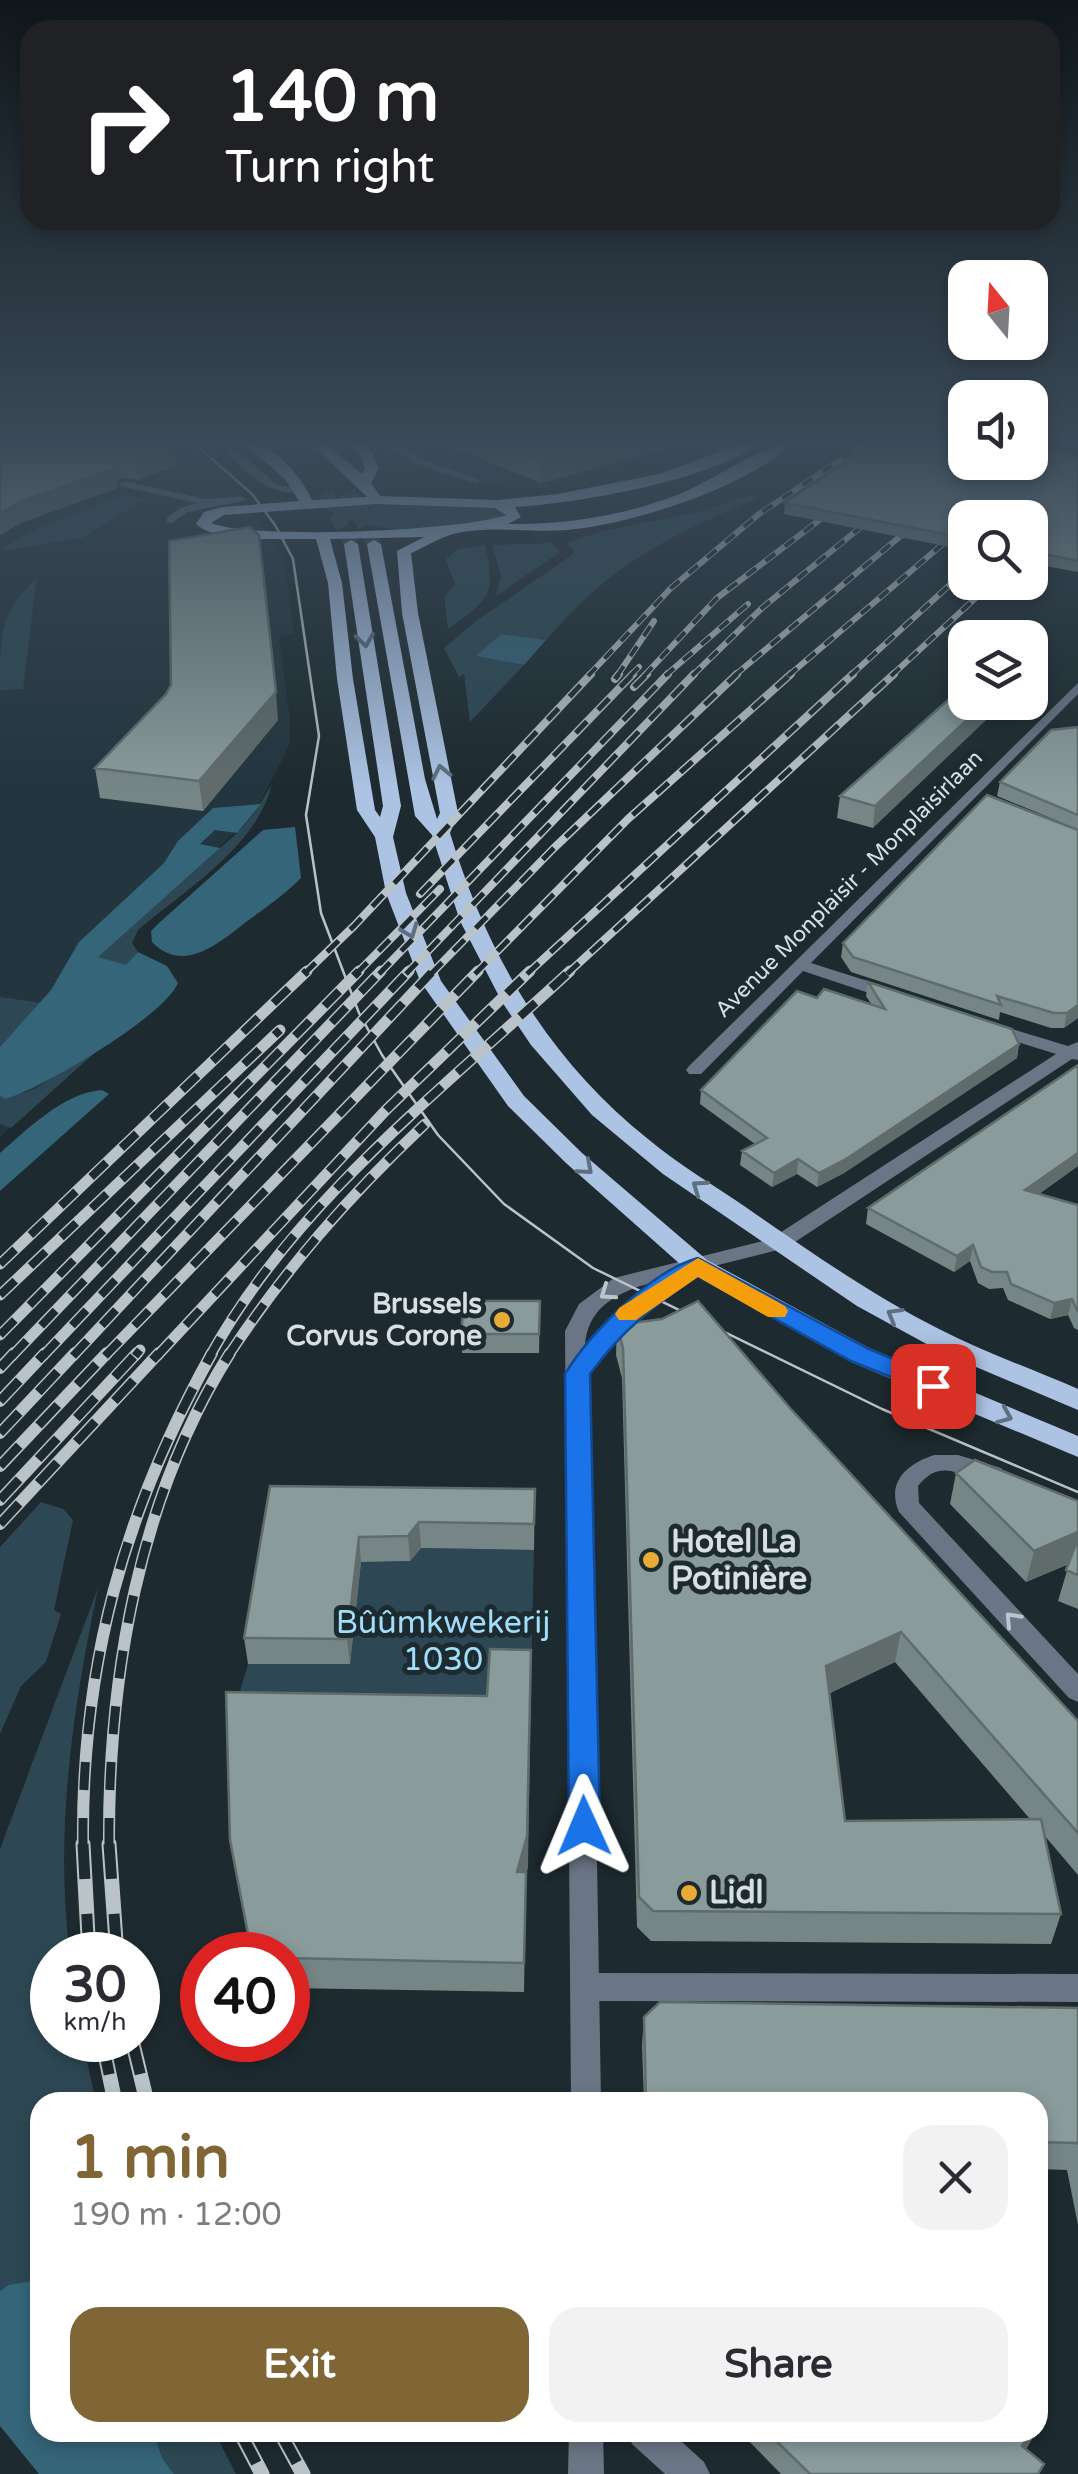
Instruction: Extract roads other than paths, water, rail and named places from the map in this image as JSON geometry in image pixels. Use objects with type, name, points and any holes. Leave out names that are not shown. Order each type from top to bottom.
[{"type":"main road","points":[[329,558],[336,584],[366,810],[384,837],[396,893],[432,981],[516,1101],[574,1158],[698,1266],[860,1355],[1078,1447]]},
{"type":"main road","points":[[353,558],[392,806],[384,837]]},
{"type":"main road","points":[[376,558],[405,732],[424,816],[440,833],[461,904],[482,952],[503,990],[554,1060],[634,1140],[779,1243],[915,1328],[1078,1400]]},
{"type":"main road","points":[[405,558],[410,614],[450,812],[440,833]]},
{"type":"street","name":"Avenue Monplaisir - Monplaisirlaan","points":[[695,1070],[1078,687]]},
{"type":"street","points":[[1040,725],[1058,730]]},
{"type":"street","points":[[971,794],[990,799]]},
{"type":"street","points":[[800,965],[911,1001]]},
{"type":"street","points":[[966,1019],[1075,1052]]},
{"type":"street","points":[[586,2092],[578,1374],[570,1345],[583,1314],[602,1293],[635,1278],[698,1266],[779,1243],[1075,1052]]},
{"type":"street","points":[[578,1374],[601,1341],[635,1307],[698,1266]]},
{"type":"street","points":[[1009,1481],[962,1463],[932,1464],[911,1476],[904,1495],[906,1506],[1078,1691]]},
{"type":"street","points":[[586,1987],[1078,1988]]},
{"type":"street","points":[[586,2442],[586,2474]]},
{"type":"street","points":[[655,2442],[692,2474]]},
{"type":"tram line","points":[[293,558],[319,736],[306,815],[321,913],[359,1013],[382,1055],[438,1135],[504,1204],[593,1268],[882,1409],[1078,1492]]},
{"type":"railway","points":[[588,676],[671,588],[706,558]]},
{"type":"railway","points":[[644,676],[717,598],[769,558]]},
{"type":"railway","points":[[693,675],[762,608],[822,558]]},
{"type":"railway","points":[[734,676],[874,558]]},
{"type":"railway","points":[[788,676],[926,558]]},
{"type":"railway","points":[[850,676],[948,587]]},
{"type":"railway","points":[[891,676],[973,600]]},
{"type":"railway","points":[[665,676],[748,604]]},
{"type":"railway","points":[[617,676],[654,621]]},
{"type":"railway","points":[[630,676],[639,667]]},
{"type":"railway","points":[[304,974],[591,674]]},
{"type":"railway","points":[[615,679],[619,674]]},
{"type":"railway","points":[[420,894],[633,674]]},
{"type":"railway","points":[[634,687],[647,674]]},
{"type":"railway","points":[[379,974],[668,674]]},
{"type":"railway","points":[[431,974],[554,848],[737,674]]},
{"type":"railway","points":[[475,974],[628,819],[791,674]]},
{"type":"railway","points":[[527,974],[853,674]]},
{"type":"railway","points":[[567,974],[894,674]]},
{"type":"railway","points":[[406,974],[693,675]]},
{"type":"railway","points":[[356,974],[440,889]]},
{"type":"railway","points":[[0,1264],[307,971]]},
{"type":"railway","points":[[0,1335],[359,971]]},
{"type":"railway","points":[[12,1356],[381,971]]},
{"type":"railway","points":[[43,1356],[409,971]]},
{"type":"railway","points":[[73,1356],[433,971]]},
{"type":"railway","points":[[105,1356],[478,971]]},
{"type":"railway","points":[[157,1356],[386,1110],[530,971]]},
{"type":"railway","points":[[210,1356],[284,1247],[328,1198],[423,1104],[570,971]]},
{"type":"railway","points":[[0,1295],[280,1030]]},
{"type":"railway","points":[[230,1354],[320,1234],[425,1124]]},
{"type":"railway","points":[[135,1356],[140,1350]]},
{"type":"railway","points":[[0,1368],[14,1353]]},
{"type":"railway","points":[[0,1401],[45,1353]]},
{"type":"railway","points":[[0,1433],[75,1353]]},
{"type":"railway","points":[[0,1466],[107,1353]]},
{"type":"railway","points":[[0,1500],[137,1353]]},
{"type":"railway","points":[[0,1524],[159,1353]]},
{"type":"railway","points":[[83,1844],[90,1715],[114,1591],[154,1471],[212,1353]]},
{"type":"railway","points":[[109,1844],[115,1718],[135,1591],[172,1468],[198,1409],[230,1354]]},
{"type":"railway","points":[[83,1844],[88,1932]]},
{"type":"railway","points":[[109,1844],[115,1932]]},
{"type":"railway","points":[[107,2062],[113,2092]]},
{"type":"railway","points":[[137,2062],[145,2092]]},
{"type":"railway","points":[[245,2442],[262,2474]]},
{"type":"railway","points":[[285,2442],[303,2474]]},
{"type":"place","name":"Brussels Corvus Corone","points":[[502,1320]]},
{"type":"place","name":"Hotel La Potinière","points":[[651,1560]]},
{"type":"place","name":"Lidl","points":[[689,1893]]},
{"type":"park label","name":"Bûûmkwekerij 1030","points":[[443,1642]]}]
